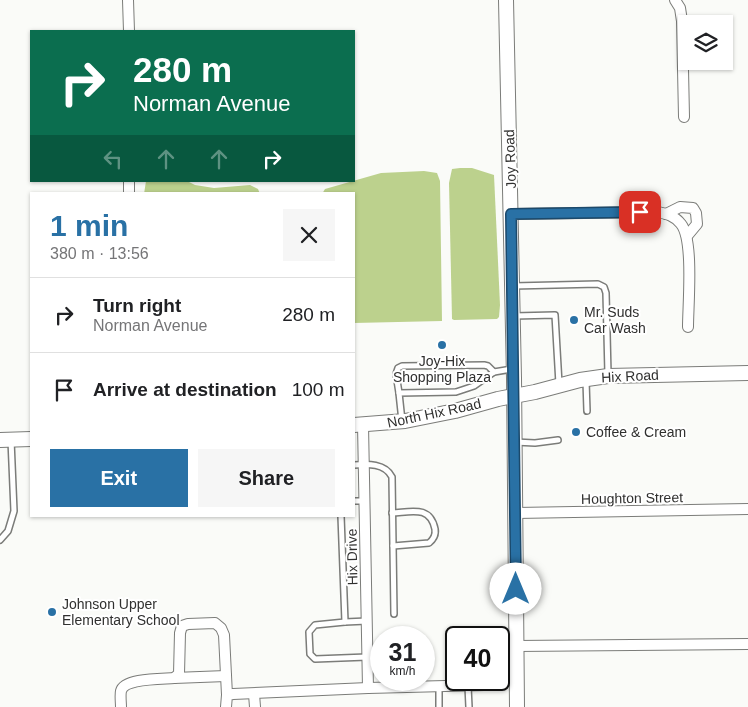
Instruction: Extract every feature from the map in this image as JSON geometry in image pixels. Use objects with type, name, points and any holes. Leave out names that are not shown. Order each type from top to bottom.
[{"type":"street","points":[[128,0],[129,30]]},
{"type":"street","name":"Joy Road","points":[[506,0],[514,369],[517,707]]},
{"type":"street","points":[[675,0],[680,8],[682,21],[684,117]]},
{"type":"street","points":[[666,214],[680,207],[693,208],[698,219],[697,224],[687,236]]},
{"type":"street","points":[[511,214],[658,212],[676,219],[687,236],[688,327]]},
{"type":"street","name":"Hix Road","points":[[514,396],[585,379],[608,376],[748,373]]},
{"type":"street","name":"North Hix Road","points":[[358,425],[402,422],[514,396]]},
{"type":"street","name":"Hix Drive","points":[[358,425],[359,501],[367,621],[368,688]]},
{"type":"street","points":[[6,440],[30,439]]},
{"type":"street","name":"Houghton Street","points":[[516,513],[748,509]]},
{"type":"street","points":[[174,678],[179,674],[180,633],[182,626],[215,623],[221,628],[224,635],[226,707]]},
{"type":"street","points":[[516,646],[748,644]]},
{"type":"street","points":[[510,677],[516,675]]},
{"type":"street","points":[[121,707],[121,690],[124,685],[131,682],[226,676]]},
{"type":"street","points":[[227,695],[445,686]]},
{"type":"street","points":[[254,694],[254,707]]},
{"type":"lane","points":[[512,286],[598,284],[604,287],[606,293],[608,376]]},
{"type":"lane","points":[[513,316],[556,315],[559,386]]},
{"type":"lane","points":[[402,422],[396,374],[398,368],[402,366],[484,365],[494,372]]},
{"type":"lane","points":[[399,393],[456,392],[474,386],[494,372],[514,369]]},
{"type":"lane","points":[[585,379],[588,411]]},
{"type":"lane","points":[[0,540],[8,531],[14,511],[6,440]]},
{"type":"lane","points":[[514,442],[535,443],[558,440]]},
{"type":"lane","points":[[359,465],[384,467],[392,477],[394,614]]},
{"type":"lane","points":[[392,513],[422,511],[432,519],[435,534],[433,540],[429,543],[393,546]]},
{"type":"lane","points":[[341,517],[345,622]]},
{"type":"lane","points":[[367,621],[315,626],[309,632],[310,654],[315,660],[367,657]]},
{"type":"lane","points":[[439,686],[439,707]]},
{"type":"lane","points":[[468,691],[469,707]]},
{"type":"green space","points":[[472,168],[494,175],[500,305],[499,317],[497,319],[452,319],[449,183],[452,169]]},
{"type":"green space","points":[[424,171],[437,173],[440,181],[442,321],[355,323],[355,192],[323,192],[325,189],[355,182],[381,173]]},
{"type":"green space","points":[[146,182],[189,182],[195,185],[214,188],[250,185],[258,189],[259,192],[144,192]]},
{"type":"place","name":"Mr. Suds Car Wash","points":[[574,320]]},
{"type":"place","name":"Joy-Hix Shopping Plaza","points":[[442,345]]},
{"type":"place","name":"Coffee & Cream","points":[[576,432]]},
{"type":"place","name":"Johnson Upper Elementary School","points":[[52,612]]},
{"type":"route","points":[[516,589],[511,214],[640,212]]}]
